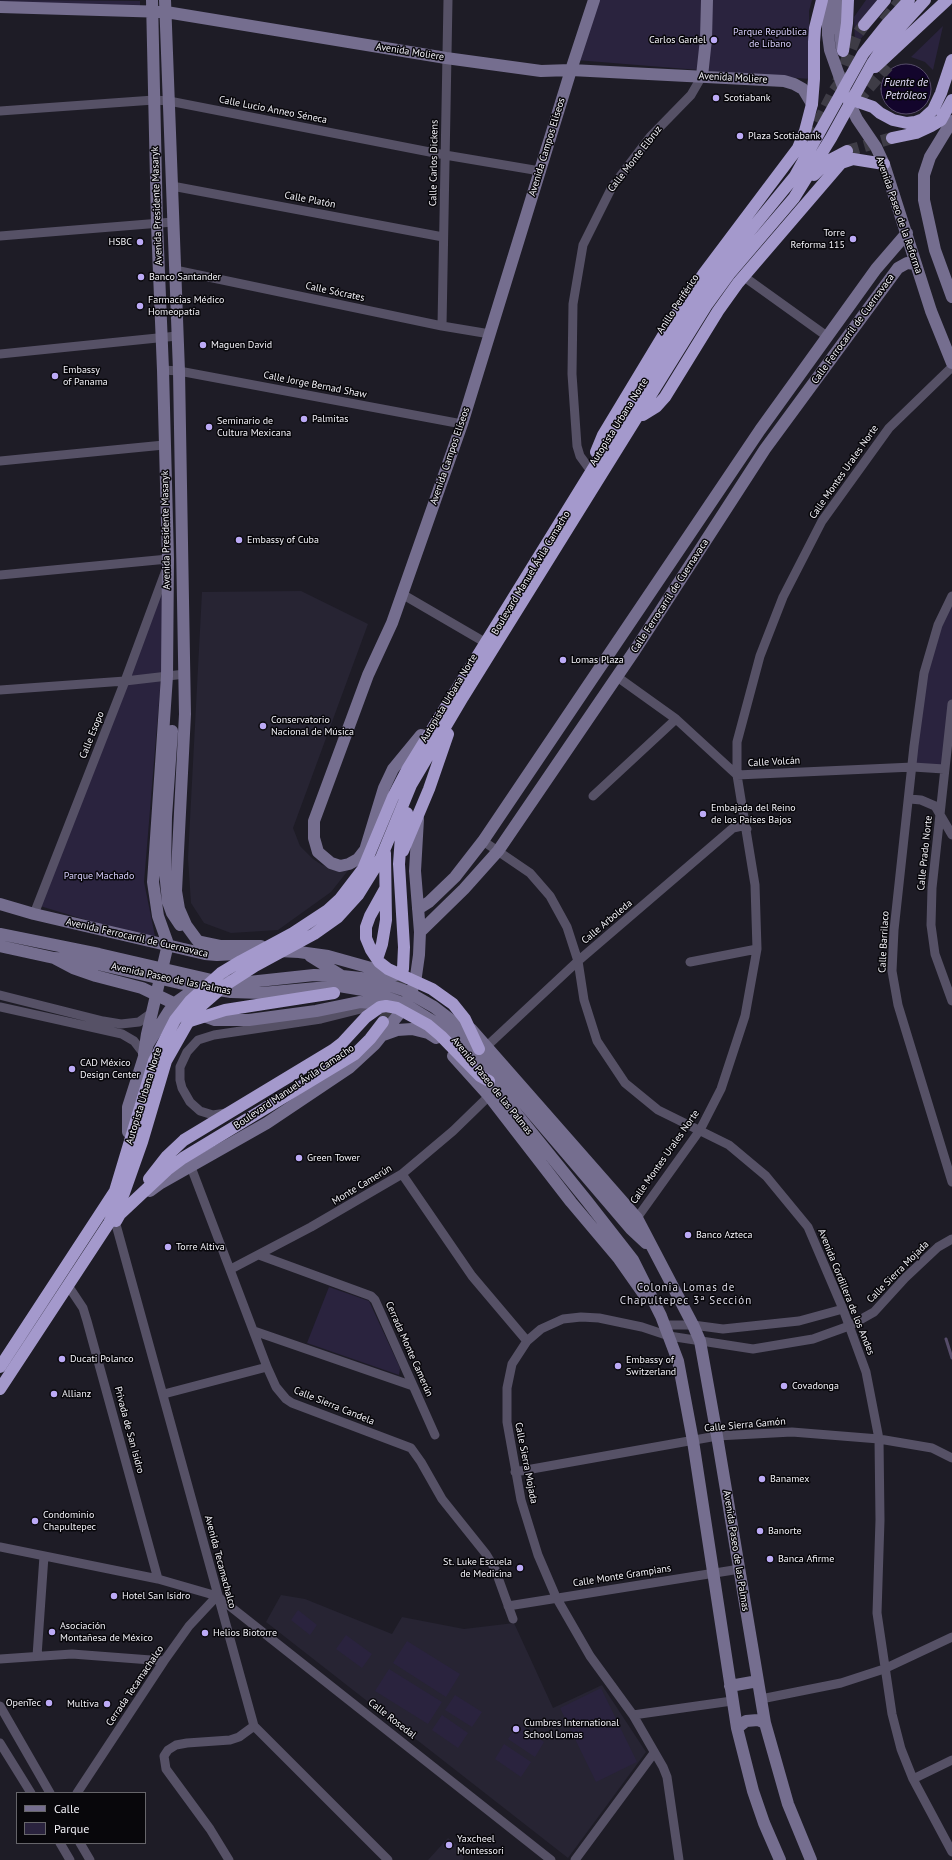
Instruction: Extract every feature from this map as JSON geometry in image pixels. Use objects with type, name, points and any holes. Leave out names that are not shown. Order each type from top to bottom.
[{"type":"highway","points":[[590,463],[603,435],[670,324],[704,273],[798,148],[805,131],[812,104],[815,28],[822,0]]},
{"type":"highway","points":[[843,51],[847,23],[848,0]]},
{"type":"highway","points":[[864,26],[885,0]]},
{"type":"highway","name":"Autopista Urbana Norte","points":[[0,1367],[114,1191],[154,1061],[175,1020],[190,1001],[221,973],[293,933],[328,910],[340,899],[363,868],[393,797],[413,759],[683,323],[727,259],[770,209],[795,176],[863,54],[909,0]]},
{"type":"highway","name":"Autopista Urbana Norte","points":[[0,1389],[115,1220],[133,1170],[166,1061],[187,1024],[201,1006],[224,986],[255,966],[314,934],[338,917],[358,895],[381,858],[411,785],[455,711],[706,306],[730,273],[799,190],[831,138],[862,79],[885,44],[925,0]]},
{"type":"highway","points":[[862,79],[947,0]]},
{"type":"highway","points":[[888,66],[952,6]]},
{"type":"highway","points":[[847,98],[873,107],[888,118],[900,122],[915,122],[928,115],[933,110],[942,93],[952,60]]},
{"type":"highway","points":[[892,138],[916,133],[941,120],[952,100]]},
{"type":"highway","points":[[799,190],[828,161],[847,151]]},
{"type":"highway","points":[[643,415],[656,407],[665,397],[718,311],[744,276],[841,162],[853,159],[884,164]]},
{"type":"highway","name":"Anillo Periférico","points":[[590,463],[712,272],[778,191],[798,160]]},
{"type":"highway","points":[[643,415],[705,316],[722,292],[760,246]]},
{"type":"highway","name":"Boulevard Manuel Ávila Camacho","points":[[403,969],[404,947],[399,864],[401,836],[416,790],[441,744],[545,572],[643,415]]},
{"type":"highway","name":"Boulevard Manuel Ávila Camacho","points":[[378,956],[382,944],[386,920],[384,866],[390,816],[404,770],[421,735],[590,463]]},
{"type":"highway","points":[[455,711],[416,821],[391,878],[363,929],[364,947],[371,961],[387,976],[426,993],[446,1005],[480,1045]]},
{"type":"highway","points":[[370,916],[366,927],[366,938],[371,950],[379,962],[388,969],[432,989],[449,1000],[465,1019],[480,1045]]},
{"type":"highway","name":"Boulevard Manuel Ávila Camacho","points":[[0,1356],[60,1268],[100,1202],[118,1162],[146,1066],[157,1048],[178,1027],[199,1017],[212,1013],[334,993]]},
{"type":"highway","points":[[115,1220],[159,1165],[184,1140],[333,1050],[342,1043],[366,1017],[380,1008],[386,1006],[397,1008],[428,1025],[441,1036],[480,1076],[489,1081]]},
{"type":"highway","points":[[210,1143],[227,1123],[244,1109],[340,1052],[364,1022],[385,1011],[398,1007]]},
{"type":"highway","name":"Boulevard Manuel Ávila Camacho","points":[[0,1395],[71,1290],[115,1220],[167,1170],[354,1054],[370,1039],[383,1022]]},
{"type":"main road","name":"Avenida Presidente Masaryk","points":[[165,0],[179,371],[183,648],[176,675],[153,882],[158,916],[168,944]]},
{"type":"main road","name":"Avenida Campos Elíseos","points":[[365,850],[358,859],[349,864],[340,866],[331,863],[318,852],[314,838],[314,821],[366,682],[392,623],[462,424],[594,0]]},
{"type":"main road","name":"Calle Monte Elbruz","points":[[702,76],[706,38],[707,0]]},
{"type":"main road","name":"Avenida Paseo de la Reforma","points":[[828,0],[828,35],[830,50],[847,98],[857,120],[876,147],[884,164],[931,311],[952,363]]},
{"type":"main road","points":[[838,0],[839,26],[843,51],[840,77]]},
{"type":"main road","name":"Avenida Presidente Masaryk","points":[[152,6],[157,224],[162,336],[168,561],[176,675],[185,714],[176,891],[179,908],[191,933],[203,946],[217,955]]},
{"type":"main road","name":"Avenida Moliere","points":[[0,7],[152,6],[166,12],[446,58],[541,71],[571,70],[702,76],[789,82],[803,89],[812,104]]},
{"type":"main road","points":[[952,121],[930,157],[924,175],[924,187],[926,213],[934,250],[952,297]]},
{"type":"main road","name":"Calle Ferrocarril de Cuernavaca","points":[[418,909],[429,902],[456,877],[483,841],[760,430],[876,269],[907,233]]},
{"type":"main road","name":"Calle Ferrocarril de Cuernavaca","points":[[420,932],[464,889],[498,851],[635,650],[765,449],[898,268],[907,263],[916,264]]},
{"type":"main road","points":[[788,392],[800,401]]},
{"type":"main road","points":[[619,640],[635,650]]},
{"type":"main road","points":[[176,675],[166,817],[165,871],[167,897],[172,913],[190,934],[208,944],[221,946],[265,946],[299,951],[342,976]]},
{"type":"main road","name":"Boulevard Manuel Ávila Camacho","points":[[128,1132],[128,1107],[144,1054],[161,1022],[178,1001],[244,954],[285,932],[324,907],[343,888],[355,872],[365,850],[379,801],[386,783],[400,760],[421,735]]},
{"type":"main road","name":"Boulevard Manuel Ávila Camacho","points":[[115,1220],[161,1183],[267,1123],[349,1068],[367,1052],[383,1034],[398,1007],[413,988],[419,955],[420,932],[415,851],[420,811],[429,772],[441,744]]},
{"type":"main road","name":"Avenida Ferrocarril de Cuernavaca","points":[[0,904],[34,914],[193,951],[217,955],[285,951],[328,956],[394,975],[413,988]]},
{"type":"main road","points":[[0,934],[98,965],[190,1011],[215,1020],[249,1020],[316,1011],[387,992],[413,988]]},
{"type":"main road","points":[[144,1054],[168,944]]},
{"type":"main road","points":[[0,946],[54,958],[73,968],[98,965],[227,982],[249,982],[314,975],[342,976],[359,971],[387,976]]},
{"type":"main road","points":[[419,955],[424,978],[435,995]]},
{"type":"main road","points":[[328,956],[343,965],[390,979],[413,988],[445,1007],[462,1020]]},
{"type":"main road","points":[[352,963],[370,973]]},
{"type":"main road","name":"Avenida Paseo de las Palmas","points":[[98,965],[186,984],[239,993],[262,993],[339,986],[369,991],[405,1004],[436,1023],[457,1040],[633,1260],[665,1326],[678,1361],[693,1441],[737,1728],[753,1792],[764,1823],[780,1860]]},
{"type":"main road","name":"Avenida Paseo de las Palmas","points":[[342,976],[370,980],[406,991],[445,1014],[480,1045],[637,1218],[700,1341],[765,1723],[788,1804],[811,1860]]},
{"type":"main road","name":"Avenida Paseo de las Palmas","points":[[413,988],[435,995],[446,1002],[604,1197],[631,1229],[652,1248]]},
{"type":"main road","points":[[346,1004],[369,1002],[398,1007]]},
{"type":"main road","name":"Avenida Paseo de las Palmas","points":[[398,1007],[438,1040],[489,1096],[665,1326]]},
{"type":"main road","points":[[438,1040],[436,1033],[440,1022],[451,1017],[462,1020]]},
{"type":"main road","points":[[383,1034],[397,1030],[412,1029],[424,1032],[438,1040]]},
{"type":"main road","points":[[730,1686],[758,1681]]},
{"type":"main road","points":[[737,1728],[746,1721],[758,1720],[765,1723]]},
{"type":"street","name":"Calle Carlos Dickens","points":[[442,326],[448,0]]},
{"type":"street","name":"Calle Monte Elbruz","points":[[590,463],[580,456],[577,446],[572,374],[573,304],[583,245],[612,187],[650,137],[691,94],[702,76]]},
{"type":"street","name":"Calle Lucio Anneo Séneca","points":[[0,111],[154,100],[169,101],[445,155],[540,171]]},
{"type":"street","name":"Calle Platón","points":[[172,186],[444,237]]},
{"type":"street","points":[[0,236],[173,222]]},
{"type":"street","name":"Calle Sócrates","points":[[175,270],[442,326],[490,334]]},
{"type":"street","points":[[744,276],[828,337]]},
{"type":"street","points":[[0,354],[162,336],[177,336]]},
{"type":"street","name":"Calle Montes Urales Norte","points":[[637,1218],[700,1130],[722,1089],[745,1016],[757,949],[755,886],[747,829],[737,775],[737,742],[760,656],[783,597],[822,521],[889,428],[952,367]]},
{"type":"street","name":"Calle Jorge Bernad Shaw","points":[[163,370],[179,371],[462,424]]},
{"type":"street","points":[[0,461],[164,446]]},
{"type":"street","points":[[0,574],[168,561]]},
{"type":"street","name":"Calle Esopo","points":[[34,914],[126,681],[168,561]]},
{"type":"street","points":[[402,594],[481,640]]},
{"type":"street","points":[[913,767],[924,673],[938,625],[952,596]]},
{"type":"street","points":[[0,690],[126,681],[176,675]]},
{"type":"street","name":"Calle Volcán","points":[[616,676],[676,719],[737,775],[913,767],[944,769]]},
{"type":"street","name":"Calle Prado Norte","points":[[952,704],[932,888],[931,925],[935,954],[952,1001]]},
{"type":"street","points":[[593,796],[676,719]]},
{"type":"street","name":"Calle Barrilaco","points":[[913,767],[894,930],[892,971],[898,1005],[952,1182]]},
{"type":"street","points":[[910,799],[929,802],[935,806],[952,835]]},
{"type":"street","name":"Calle Arboleda","points":[[480,1045],[734,828],[742,826],[747,829]]},
{"type":"street","name":"Avenida Cordillera de los Andes","points":[[483,841],[530,873],[550,896],[567,927],[578,961],[584,1000],[597,1041],[625,1083],[658,1110],[730,1145],[766,1176],[808,1227],[843,1309],[866,1372],[879,1439],[880,1520],[877,1613],[884,1669],[892,1714],[901,1749],[913,1779],[952,1852]]},
{"type":"street","points":[[690,962],[757,949]]},
{"type":"street","points":[[0,995],[102,1026],[122,1034],[130,1038],[139,1046],[144,1054]]},
{"type":"street","points":[[0,1007],[102,1026],[134,1024],[144,1020],[153,1012]]},
{"type":"street","points":[[244,1109],[213,1115],[204,1113],[196,1109],[185,1095],[180,1080],[180,1067],[183,1059],[198,1040],[207,1036],[334,1016],[366,1007],[398,1007]]},
{"type":"street","name":"Monte Camerún","points":[[231,1270],[311,1227],[402,1174],[452,1131],[489,1096]]},
{"type":"street","name":"Calle Sierra Candela","points":[[190,1167],[276,1387],[286,1399],[292,1403],[411,1448],[422,1462],[442,1499],[486,1554],[495,1569],[513,1619]]},
{"type":"street","points":[[402,1174],[472,1276],[527,1341]]},
{"type":"street","name":"Avenida Tecamachalco","points":[[115,1220],[164,1394],[217,1596],[254,1726],[388,1860]]},
{"type":"street","name":"Calle Sierra Mojada","points":[[665,1326],[700,1341],[753,1349],[813,1339],[849,1326],[874,1312],[905,1278],[938,1247],[952,1239]]},
{"type":"street","name":"Cerrada Monte Camerún","points":[[259,1255],[371,1296],[379,1306],[435,1434]]},
{"type":"street","name":"Privada de San Isidro","points":[[71,1290],[83,1308],[87,1321],[158,1579]]},
{"type":"street","name":"Calle Sierra Mojada","points":[[679,1860],[667,1777],[663,1767],[633,1715],[590,1656],[556,1597],[538,1555],[521,1500],[507,1422],[507,1388],[512,1364],[527,1341],[541,1329],[563,1319],[581,1317],[599,1318],[642,1327],[693,1325],[722,1329],[799,1322],[843,1309]]},
{"type":"street","points":[[254,1331],[413,1386]]},
{"type":"street","points":[[164,1394],[267,1367]]},
{"type":"street","name":"Calle Sierra Gamón","points":[[515,1472],[717,1436],[792,1432],[879,1439],[932,1448],[952,1458]]},
{"type":"street","points":[[0,1547],[158,1579],[217,1596]]},
{"type":"street","points":[[37,1656],[44,1556]]},
{"type":"street","name":"Calle Monte Grampians","points":[[508,1606],[556,1597],[740,1569]]},
{"type":"street","name":"Cerrada Tecamachalco","points":[[78,1792],[164,1661],[189,1626],[217,1596]]},
{"type":"street","name":"Calle Rosedal","points":[[217,1596],[551,1860]]},
{"type":"street","points":[[761,1699],[841,1683],[884,1669],[952,1637]]},
{"type":"street","points":[[0,1659],[72,1654],[164,1661]]},
{"type":"street","points":[[633,1715],[732,1701]]},
{"type":"street","points":[[0,1706],[49,1792]]},
{"type":"street","points":[[229,1860],[210,1829],[166,1769],[164,1756],[168,1750],[176,1745],[230,1740],[239,1737],[254,1726]]},
{"type":"street","points":[[0,1743],[29,1789],[40,1778]]},
{"type":"street","points":[[575,1860],[654,1753]]},
{"type":"street","points":[[913,1779],[952,1760]]},
{"type":"street","points":[[61,1844],[70,1860]]},
{"type":"street","points":[[81,1844],[90,1860]]},
{"type":"shaded area","name":"Conservatorio Nacional de Música","points":[[301,591],[368,624],[293,828],[300,846],[313,859],[322,865],[338,869],[350,868],[331,892],[278,930],[231,933],[204,923],[191,903],[188,858],[202,592]]},
{"type":"shaded area","name":"Cumbres International School Lomas","points":[[281,1595],[305,1599],[392,1634],[402,1617],[464,1629],[514,1623],[553,1708],[602,1685],[646,1752],[568,1858],[266,1622]]},
{"type":"shaded area","name":"Yaxcheel Montessori","points":[[448,1838],[465,1852],[463,1860],[428,1860]]},
{"type":"green space","points":[[0,0],[140,1],[140,10],[0,7]]},
{"type":"green space","name":"Parque República de Líbano","points":[[597,0],[812,0],[809,11],[810,79],[576,60]]},
{"type":"green space","points":[[866,0],[880,0],[861,25],[867,31],[855,46],[854,17]]},
{"type":"green space","points":[[943,26],[933,70],[925,62],[911,57]]},
{"type":"green space","name":"Parque Machado","points":[[167,572],[166,617],[144,882],[156,941],[40,906]]},
{"type":"green space","points":[[952,596],[952,706],[944,769],[913,767],[924,673]]},
{"type":"green space","points":[[329,1287],[369,1301],[400,1368],[399,1375],[307,1343]]},
{"type":"green space","points":[[298,1610],[317,1625],[310,1635],[291,1620]]},
{"type":"green space","points":[[346,1635],[372,1654],[362,1668],[336,1649]]},
{"type":"green space","points":[[407,1641],[460,1674],[446,1697],[393,1663]]},
{"type":"green space","points":[[389,1669],[442,1702],[428,1724],[375,1691]]},
{"type":"green space","points":[[601,1688],[637,1762],[596,1782],[560,1708]]},
{"type":"green space","points":[[455,1695],[482,1712],[472,1727],[445,1710]]},
{"type":"green space","points":[[442,1715],[468,1733],[458,1748],[432,1730]]},
{"type":"green space","points":[[518,1724],[544,1742],[535,1757],[508,1739]]},
{"type":"green space","points":[[504,1744],[531,1762],[521,1777],[495,1759]]},
{"type":"water","name":"Fuente de Petróleos","points":[[906,64],[916,66],[924,71],[929,79],[931,89],[929,99],[924,107],[916,112],[906,114],[896,112],[888,107],[883,99],[881,89],[883,79],[888,71],[896,66]]},
{"type":"waterway","points":[[946,1339],[952,1358]]},
{"type":"tunnel","points":[[884,21],[901,0]]},
{"type":"tunnel","points":[[838,82],[856,36],[864,25]]},
{"type":"tunnel","points":[[857,101],[888,66]]},
{"type":"tunnel","points":[[810,139],[834,91],[846,75]]},
{"type":"tunnel","points":[[847,151],[892,138]]},
{"type":"tunnel","points":[[383,1022],[397,997],[403,969]]},
{"type":"place","name":"Carlos Gardel","points":[[714,40]]},
{"type":"place","name":"Scotiabank","points":[[716,98]]},
{"type":"place","name":"Plaza Scotiabank","points":[[740,136]]},
{"type":"place","name":"Torre Reforma 115","points":[[853,239]]},
{"type":"place","name":"HSBC","points":[[140,242]]},
{"type":"place","name":"Banco Santander","points":[[141,277]]},
{"type":"place","name":"Farmacias Médico Homeopatía","points":[[140,306]]},
{"type":"place","name":"Maguen David","points":[[203,345]]},
{"type":"place","name":"Embassy of Panama","points":[[55,376]]},
{"type":"place","name":"Palmitas","points":[[304,419]]},
{"type":"place","name":"Seminario de Cultura Mexicana","points":[[209,427]]},
{"type":"place","name":"Embassy of Cuba","points":[[239,540]]},
{"type":"place","name":"Lomas Plaza","points":[[563,660]]},
{"type":"place","name":"Conservatorio Nacional de Música","points":[[263,726]]},
{"type":"place","name":"Embajada del Reino de los Países Bajos","points":[[703,814]]},
{"type":"place","name":"CAD México Design Center","points":[[72,1069]]},
{"type":"place","name":"Green Tower","points":[[299,1158]]},
{"type":"place","name":"Banco Azteca","points":[[688,1235]]},
{"type":"place","name":"Torre Altiva","points":[[168,1247]]},
{"type":"place","name":"Ducati Polanco","points":[[62,1359]]},
{"type":"place","name":"Embassy of Switzerland","points":[[618,1366]]},
{"type":"place","name":"Covadonga","points":[[784,1386]]},
{"type":"place","name":"Allianz","points":[[54,1394]]},
{"type":"place","name":"Banamex","points":[[762,1479]]},
{"type":"place","name":"Condominio Chapultepec","points":[[35,1521]]},
{"type":"place","name":"Banorte","points":[[760,1531]]},
{"type":"place","name":"Banca Afirme","points":[[770,1559]]},
{"type":"place","name":"St. Luke Escuela de Medicina","points":[[520,1568]]},
{"type":"place","name":"Hotel San Isidro","points":[[114,1596]]},
{"type":"place","name":"Asociación Montañesa de México","points":[[52,1632]]},
{"type":"place","name":"Helios Biotorre","points":[[205,1633]]},
{"type":"place","name":"OpenTec","points":[[49,1703]]},
{"type":"place","name":"Multiva","points":[[107,1704]]},
{"type":"place","name":"Cumbres International School Lomas","points":[[516,1729]]},
{"type":"place","name":"Yaxcheel Montessori","points":[[449,1845]]},
{"type":"district","name":"Colonia Lomas de Chapultepec 3ª Sección","points":[[686,1294]]}]
